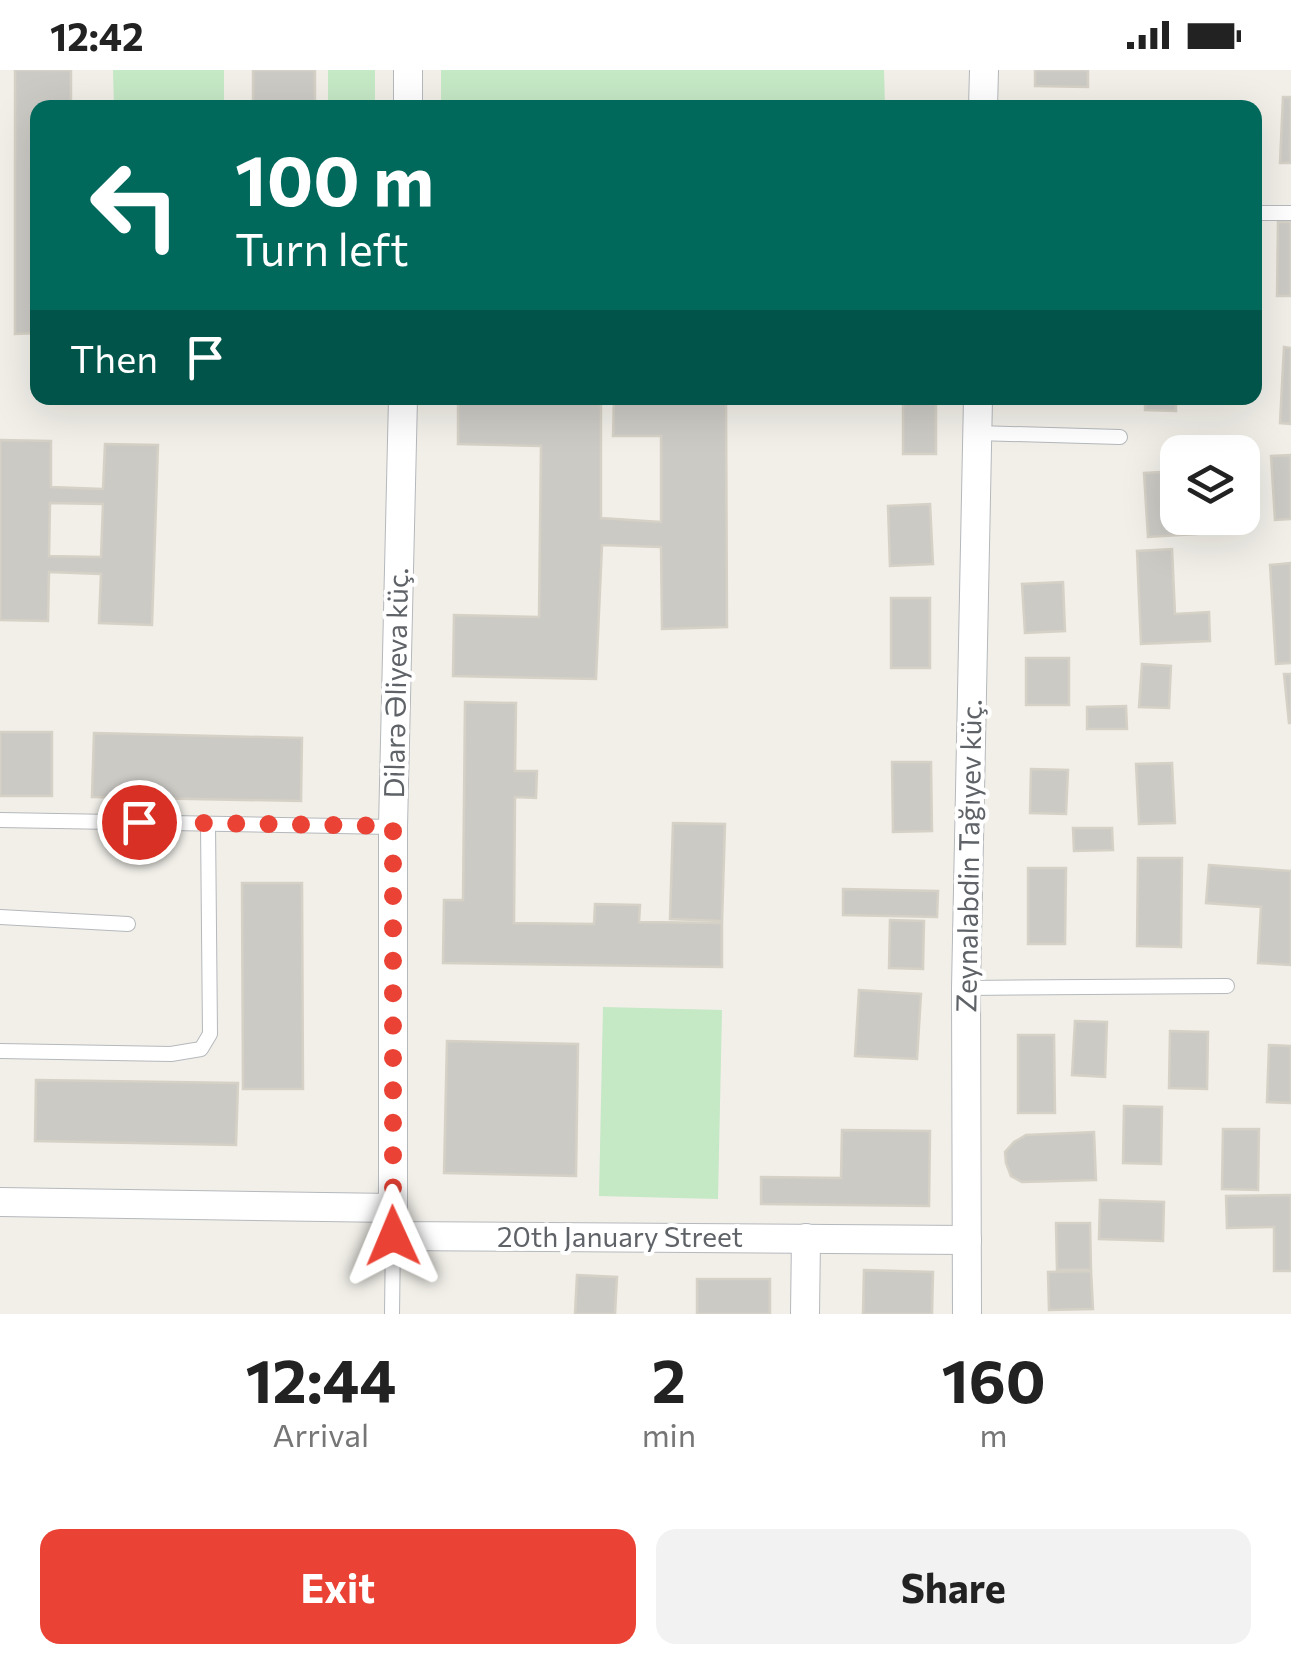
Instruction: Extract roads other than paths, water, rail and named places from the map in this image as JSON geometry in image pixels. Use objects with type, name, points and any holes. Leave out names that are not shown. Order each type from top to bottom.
[{"type":"street","points":[[408,70],[408,100]]},
{"type":"street","points":[[983,100],[984,70]]},
{"type":"street","name":"Dilarə Əliyeva küç.","points":[[393,1222],[393,826],[403,405]]},
{"type":"street","name":"Zeynalabdin Tağıyev küç.","points":[[967,1314],[966,988],[978,405]]},
{"type":"street","name":"20th January Street","points":[[0,1202],[393,1222],[806,1238],[966,1240]]},
{"type":"street","points":[[804,1314],[806,1238]]},
{"type":"lane","points":[[1262,213],[1291,212]]},
{"type":"lane","points":[[977,433],[1120,437]]},
{"type":"lane","points":[[0,820],[393,826]]},
{"type":"lane","points":[[0,1050],[171,1054],[201,1048],[210,1034],[208,824]]},
{"type":"lane","points":[[0,917],[128,924]]},
{"type":"lane","points":[[966,988],[1227,986]]},
{"type":"lane","points":[[392,1314],[393,1222]]}]
